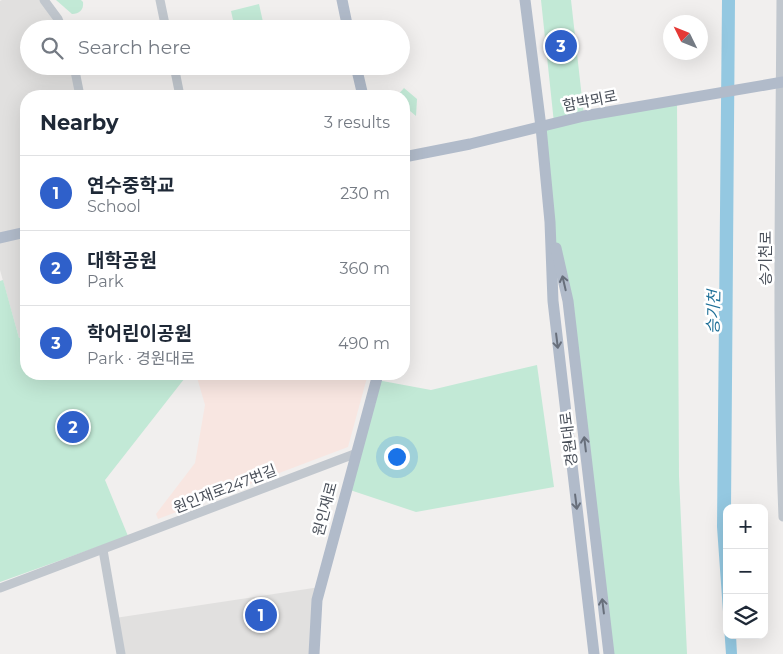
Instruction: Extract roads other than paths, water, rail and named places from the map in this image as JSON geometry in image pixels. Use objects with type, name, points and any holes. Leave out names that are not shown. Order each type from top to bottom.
[{"type":"main road","points":[[342,0],[346,20]]},
{"type":"main road","name":"경원대로","points":[[525,0],[541,127],[550,222],[553,302],[594,654]]},
{"type":"main road","points":[[358,75],[362,90]]},
{"type":"main road","name":"함박뫼로","points":[[410,156],[470,144],[569,120],[782,82]]},
{"type":"main road","name":"경원대로","points":[[550,222],[568,301],[609,654]]},
{"type":"main road","points":[[0,238],[20,233]]},
{"type":"main road","name":"원인재로","points":[[314,654],[317,600],[376,380]]},
{"type":"street","points":[[44,0],[58,20]]},
{"type":"street","points":[[160,0],[164,20]]},
{"type":"street","name":"승기천로","points":[[781,0],[779,376],[783,517]]},
{"type":"street","points":[[76,75],[79,90]]},
{"type":"street","points":[[176,75],[179,90]]},
{"type":"street","name":"원인재로247번길","points":[[0,588],[357,453]]},
{"type":"street","points":[[103,550],[121,654]]},
{"type":"water","points":[[722,0],[735,0],[731,504],[723,504],[723,612],[717,527]]},
{"type":"water","points":[[725,639],[736,639],[737,654],[726,654]]},
{"type":"place","name":"학어린이공원","points":[[561,46]]},
{"type":"place","name":"대학공원","points":[[73,427]]},
{"type":"place","name":"연수중학교","points":[[261,615]]},
{"type":"water label","name":"승기천","points":[[713,312]]}]
